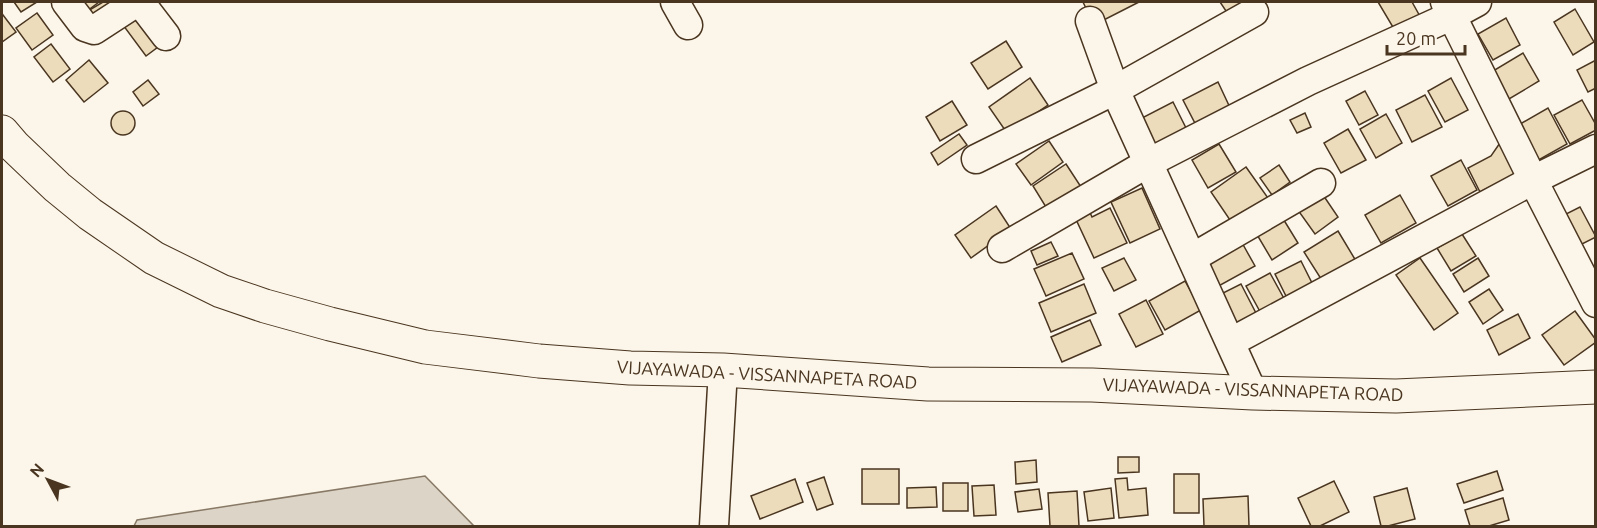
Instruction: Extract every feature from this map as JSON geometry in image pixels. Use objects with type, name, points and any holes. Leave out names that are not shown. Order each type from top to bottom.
[{"type":"main road","name":"VIJAYAWADA - VISSANNAPETA ROAD","points":[[2,132],[57,187],[90,214],[154,258],[232,295],[330,324],[425,346],[538,361],[630,368],[723,370],[928,384],[1092,385],[1253,393],[1396,396],[1596,387]]},
{"type":"street","points":[[66,2],[85,27],[94,30],[139,2],[166,36]]},
{"type":"street","points":[[1002,248],[1148,163],[1449,8],[1477,2]]},
{"type":"street","points":[[1449,8],[1596,303]]},
{"type":"street","points":[[976,159],[1115,90],[1254,12]]},
{"type":"street","points":[[1090,21],[1115,90],[1253,393]]},
{"type":"street","points":[[1231,342],[1533,180],[1596,149]]},
{"type":"street","points":[[1192,258],[1321,183]]},
{"type":"street","points":[[714,526],[723,370]]},
{"type":"shaded area","points":[[425,476],[474,526],[134,526],[137,520]]},
{"type":"building","points":[[14,2],[37,2],[21,12]]},
{"type":"building","points":[[80,2],[99,2],[87,11]]},
{"type":"building","points":[[103,2],[114,2],[93,22],[86,12]]},
{"type":"building","points":[[1083,2],[1139,2],[1094,25]]},
{"type":"building","points":[[1220,2],[1252,2],[1230,17]]},
{"type":"building","points":[[1378,2],[1412,2],[1422,20],[1397,34]]},
{"type":"building","points":[[1575,9],[1594,42],[1573,55],[1554,22]]},
{"type":"building","points":[[143,10],[166,41],[146,56],[123,25]]},
{"type":"building","points":[[37,13],[53,35],[32,50],[16,28]]},
{"type":"building","points":[[2,16],[16,32],[2,42]]},
{"type":"building","points":[[1506,18],[1520,45],[1493,60],[1478,34]]},
{"type":"building","points":[[1006,41],[1022,67],[988,89],[971,63]]},
{"type":"building","points":[[51,44],[70,69],[53,82],[34,57]]},
{"type":"building","points":[[1523,53],[1539,81],[1509,99],[1493,71]]},
{"type":"building","points":[[89,60],[108,83],[84,102],[66,80]]},
{"type":"building","points":[[1596,60],[1596,88],[1588,92],[1577,70]]},
{"type":"building","points":[[1030,78],[1048,105],[1007,133],[989,107]]},
{"type":"building","points":[[1451,78],[1468,110],[1445,122],[1428,91]]},
{"type":"building","points":[[148,80],[159,94],[143,106],[133,92]]},
{"type":"building","points":[[1218,82],[1232,112],[1198,129],[1183,100]]},
{"type":"building","points":[[1365,91],[1378,115],[1359,125],[1346,101]]},
{"type":"building","points":[[1425,95],[1442,127],[1412,142],[1396,110]]},
{"type":"building","points":[[1582,100],[1596,125],[1596,130],[1570,144],[1554,115]]},
{"type":"building","points":[[952,101],[967,125],[940,141],[926,117]]},
{"type":"building","points":[[1173,102],[1188,132],[1156,148],[1140,119]]},
{"type":"building","points":[[1548,108],[1567,144],[1535,162],[1515,127]]},
{"type":"building","points":[[123,111],[132,114],[135,123],[132,132],[123,135],[114,132],[111,123],[114,114]]},
{"type":"building","points":[[1305,113],[1311,127],[1297,133],[1290,120]]},
{"type":"building","points":[[1386,114],[1402,143],[1376,158],[1360,129]]},
{"type":"building","points":[[1348,129],[1366,160],[1341,173],[1324,143]]},
{"type":"building","points":[[959,134],[967,145],[938,165],[931,153]]},
{"type":"building","points":[[1502,140],[1518,173],[1480,192],[1468,168],[1491,156]]},
{"type":"building","points":[[1049,141],[1063,162],[1031,185],[1016,164]]},
{"type":"building","points":[[1219,144],[1236,172],[1208,188],[1192,160]]},
{"type":"building","points":[[1461,160],[1477,190],[1448,206],[1431,176]]},
{"type":"building","points":[[1066,164],[1083,190],[1049,212],[1033,186]]},
{"type":"building","points":[[1279,165],[1290,182],[1272,195],[1260,178]]},
{"type":"building","points":[[1246,167],[1268,198],[1232,223],[1211,192]]},
{"type":"building","points":[[1142,188],[1160,229],[1130,243],[1111,202]]},
{"type":"building","points":[[1319,189],[1338,217],[1315,234],[1295,206]]},
{"type":"building","points":[[1400,195],[1416,223],[1381,243],[1365,215]]},
{"type":"building","points":[[996,206],[1011,229],[971,258],[955,235]]},
{"type":"building","points":[[1087,206],[1092,217],[1110,208],[1127,243],[1094,258],[1073,213]]},
{"type":"building","points":[[1580,207],[1596,237],[1578,246],[1562,216]]},
{"type":"building","points":[[1282,217],[1298,243],[1272,260],[1256,233]]},
{"type":"building","points":[[1338,231],[1356,261],[1323,282],[1304,252]]},
{"type":"building","points":[[1462,234],[1476,256],[1451,271],[1437,248]]},
{"type":"building","points":[[1241,241],[1255,266],[1215,288],[1201,262]]},
{"type":"building","points":[[1051,242],[1058,256],[1037,265],[1031,251]]},
{"type":"building","points":[[1072,253],[1084,279],[1046,296],[1034,269]]},
{"type":"building","points":[[1124,258],[1136,280],[1114,291],[1102,268]]},
{"type":"building","points":[[1420,258],[1458,313],[1434,330],[1396,275]]},
{"type":"building","points":[[1478,258],[1489,276],[1464,292],[1453,274]]},
{"type":"building","points":[[1301,261],[1314,287],[1288,300],[1275,274]]},
{"type":"building","points":[[1270,273],[1287,304],[1263,317],[1246,286]]},
{"type":"building","points":[[1185,281],[1201,310],[1165,330],[1149,301]]},
{"type":"building","points":[[1084,284],[1096,313],[1051,332],[1039,303]]},
{"type":"building","points":[[1241,284],[1259,319],[1233,333],[1215,297]]},
{"type":"building","points":[[1489,289],[1503,310],[1483,324],[1469,302]]},
{"type":"building","points":[[1146,300],[1163,334],[1136,347],[1119,314]]},
{"type":"building","points":[[1575,311],[1596,342],[1564,365],[1542,335]]},
{"type":"building","points":[[1518,314],[1530,338],[1499,355],[1487,330]]},
{"type":"building","points":[[1090,320],[1101,345],[1062,362],[1051,337]]},
{"type":"building","points":[[1118,457],[1139,457],[1139,472],[1118,473]]},
{"type":"building","points":[[1036,460],[1037,482],[1016,484],[1015,462]]},
{"type":"building","points":[[862,469],[899,469],[899,504],[862,504]]},
{"type":"building","points":[[1497,471],[1503,490],[1464,503],[1457,484]]},
{"type":"building","points":[[1174,474],[1199,474],[1199,513],[1174,513]]},
{"type":"building","points":[[824,477],[833,504],[817,510],[807,483]]},
{"type":"building","points":[[1127,478],[1128,490],[1146,488],[1148,515],[1119,518],[1115,479]]},
{"type":"building","points":[[795,479],[803,502],[760,519],[751,496]]},
{"type":"building","points":[[1334,481],[1349,512],[1320,526],[1311,526],[1298,498]]},
{"type":"building","points":[[943,483],[968,483],[968,511],[943,511]]},
{"type":"building","points":[[994,485],[996,515],[974,516],[972,486]]},
{"type":"building","points":[[936,487],[937,507],[907,508],[907,488]]},
{"type":"building","points":[[1111,488],[1114,518],[1088,521],[1084,492]]},
{"type":"building","points":[[1407,488],[1415,519],[1381,526],[1374,497]]},
{"type":"building","points":[[1039,489],[1042,509],[1018,512],[1015,492]]},
{"type":"building","points":[[1077,491],[1079,526],[1050,526],[1048,493]]},
{"type":"building","points":[[1248,496],[1249,526],[1204,526],[1203,499]]},
{"type":"building","points":[[1503,498],[1509,520],[1489,526],[1470,526],[1465,510]]}]
